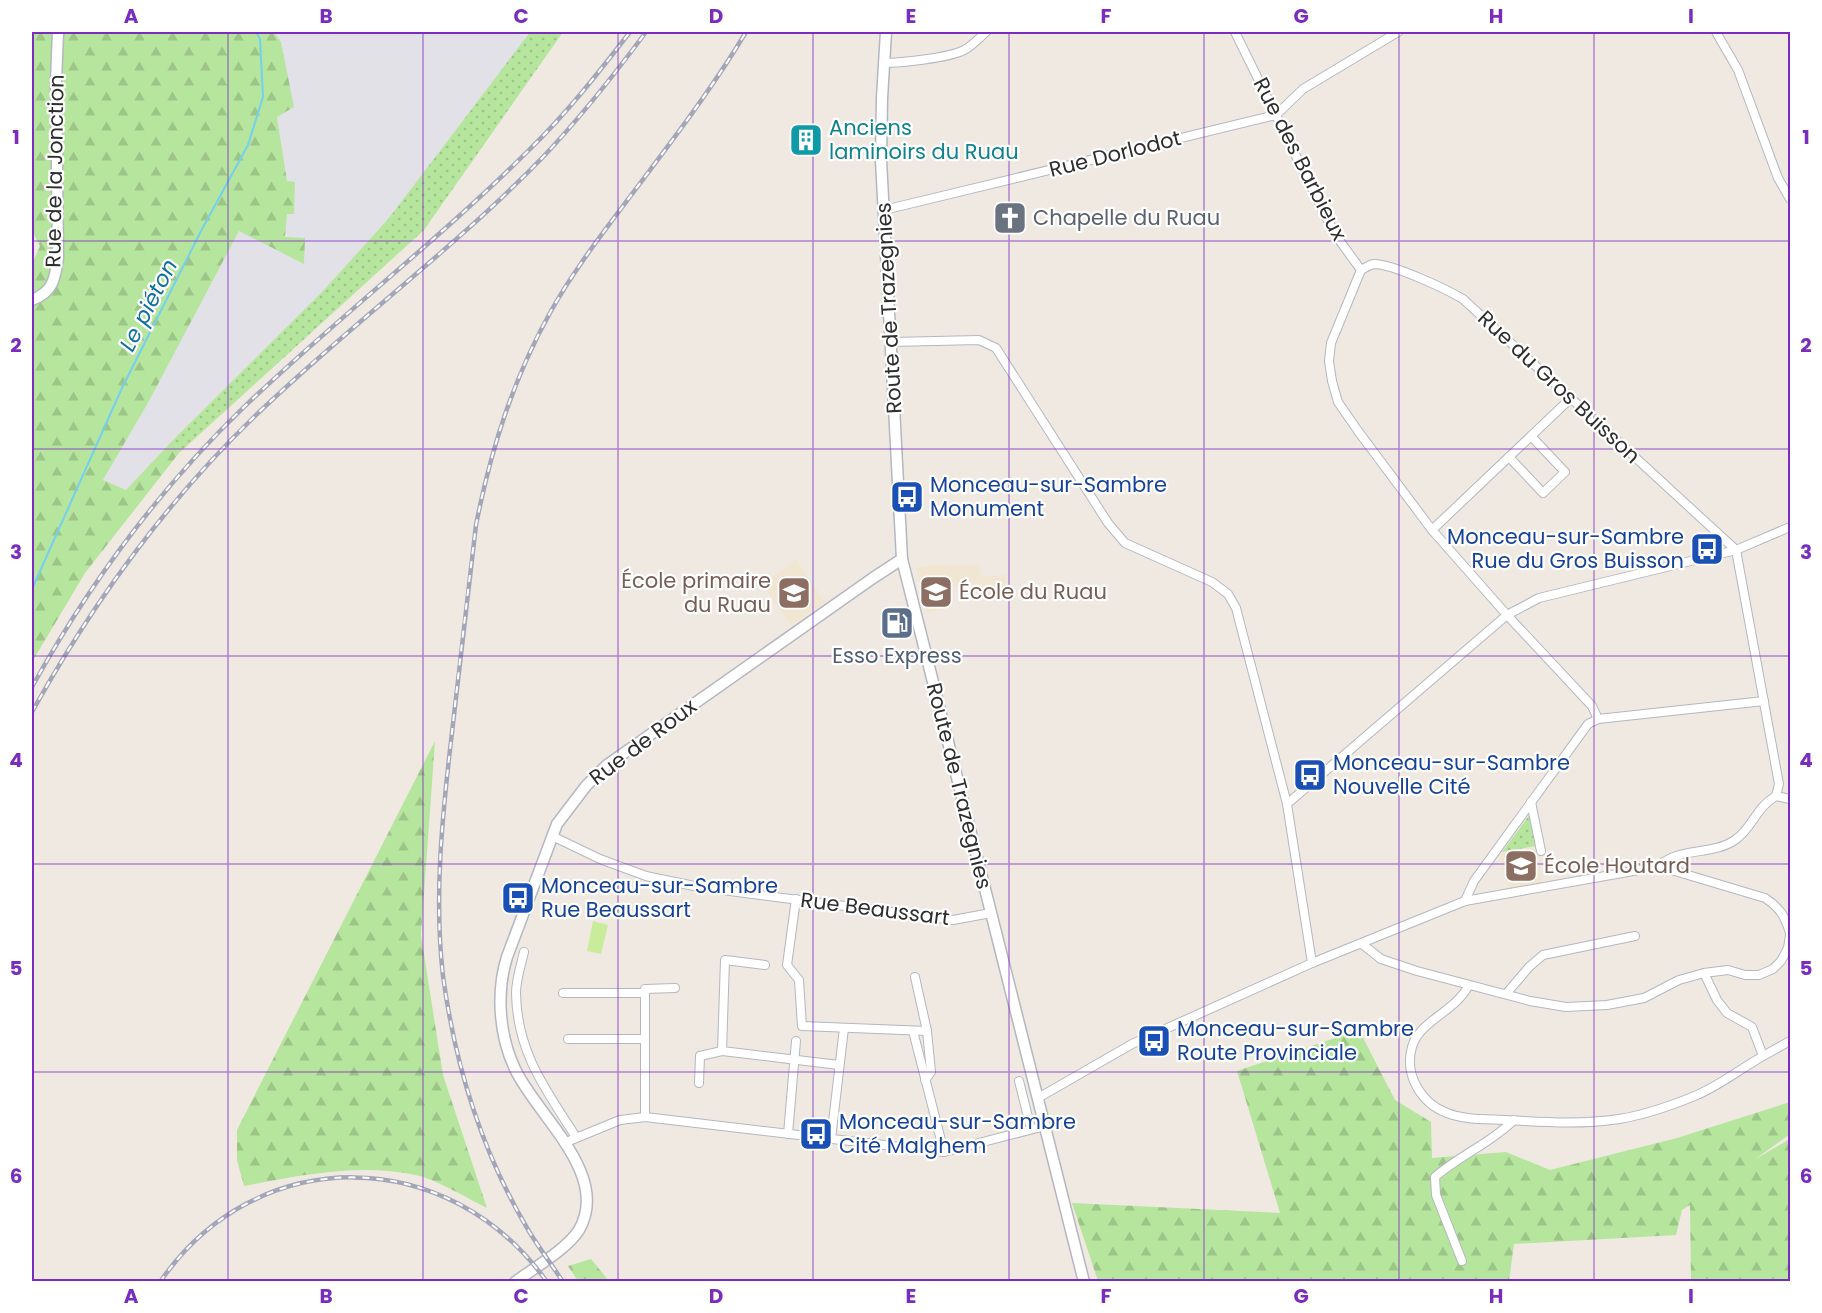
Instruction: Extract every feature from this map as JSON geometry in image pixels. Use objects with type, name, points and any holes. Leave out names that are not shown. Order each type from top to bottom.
[{"type":"main road","name":"Rue de la Jonction","points":[[32,300],[45,294],[51,286],[58,258],[56,81],[58,32]]},
{"type":"main road","name":"Route de Trazegnies","points":[[886,32],[881,146],[902,559],[1084,1281]]},
{"type":"main road","name":"Rue de Roux","points":[[515,1281],[569,1241],[579,1229],[587,1197],[584,1179],[577,1163],[516,1070],[507,1044],[501,1007],[501,984],[505,960],[552,836],[566,811],[590,781],[607,765],[902,559]]},
{"type":"street","points":[[883,63],[957,53],[966,49],[986,32]]},
{"type":"street","name":"Rue des Barbieux","points":[[1234,32],[1337,237],[1361,270]]},
{"type":"street","points":[[1276,115],[1303,89],[1398,32]]},
{"type":"street","points":[[1716,32],[1738,70],[1779,178],[1791,199]]},
{"type":"street","name":"Rue Dorlodot","points":[[884,210],[1276,115]]},
{"type":"street","name":"Rue du Gros Buisson","points":[[1361,270],[1372,264],[1384,266],[1443,287],[1463,299],[1736,550]]},
{"type":"street","points":[[1361,270],[1331,343],[1329,361],[1338,402],[1432,530],[1592,706],[1598,719]]},
{"type":"street","points":[[891,342],[979,339],[996,348],[1108,523],[1125,543],[1212,582],[1228,594],[1236,608],[1287,804],[1312,963]]},
{"type":"street","points":[[1432,530],[1571,398]]},
{"type":"street","points":[[1509,457],[1543,493],[1565,472],[1531,436]]},
{"type":"street","points":[[1287,804],[1507,615],[1539,598],[1736,550],[1791,527]]},
{"type":"street","points":[[1038,1098],[1132,1044],[1312,963],[1465,901],[1658,866],[1672,857],[1723,846],[1736,840],[1761,806],[1776,795],[1779,784],[1736,550]]},
{"type":"street","points":[[1465,901],[1474,881],[1588,724],[1598,719],[1764,701]]},
{"type":"street","points":[[1776,795],[1791,799]]},
{"type":"street","points":[[1532,802],[1542,851]]},
{"type":"street","name":"Rue Beaussart","points":[[552,836],[646,876],[699,886],[953,920],[991,913]]},
{"type":"street","points":[[1362,944],[1381,959],[1469,985],[1566,1007],[1607,1005],[1644,998],[1679,980],[1704,973],[1728,970],[1745,975],[1759,975],[1773,969],[1781,961],[1788,948],[1791,934],[1779,907],[1765,898],[1658,866]]},
{"type":"street","points":[[796,899],[787,965],[799,980],[801,1026],[927,1031]]},
{"type":"street","points":[[1506,994],[1529,967],[1543,955],[1635,936]]},
{"type":"street","points":[[524,952],[516,991],[521,1035],[536,1074],[576,1137]]},
{"type":"street","points":[[722,1051],[725,960],[765,966]]},
{"type":"street","points":[[1704,973],[1727,1013],[1752,1027],[1763,1056]]},
{"type":"street","points":[[915,977],[927,1031],[931,1072],[925,1080]]},
{"type":"street","points":[[1469,985],[1463,997],[1418,1034],[1412,1046],[1410,1059],[1411,1072],[1417,1089],[1432,1105],[1447,1113],[1466,1118],[1560,1123],[1619,1119],[1698,1095],[1791,1041]]},
{"type":"street","points":[[645,1117],[645,988],[675,988]]},
{"type":"street","points":[[563,993],[645,993]]},
{"type":"street","points":[[831,1139],[844,1028]]},
{"type":"street","points":[[913,1031],[944,1152]]},
{"type":"street","points":[[568,1039],[645,1039]]},
{"type":"street","points":[[788,1134],[796,1041]]},
{"type":"street","points":[[699,1083],[700,1056],[722,1051],[839,1065]]},
{"type":"street","points":[[1019,1081],[1031,1129]]},
{"type":"street","points":[[564,1143],[620,1120],[645,1117],[944,1152],[1045,1126]]},
{"type":"street","points":[[1462,1261],[1436,1195],[1436,1177],[1449,1164],[1502,1133],[1514,1120]]},
{"type":"shaded area","points":[[274,32],[530,32],[389,218],[322,292],[126,490],[103,480],[239,231],[285,238],[287,213],[293,214],[294,182],[287,182],[277,117],[281,42]]},
{"type":"shaded area","name":"École primaire du Ruau","points":[[796,560],[825,602],[791,625],[762,584]]},
{"type":"shaded area","name":"École du Ruau","points":[[931,565],[979,565],[981,577],[1006,575],[1007,598],[982,599],[981,584],[949,586],[950,607],[928,613],[916,568]]},
{"type":"shaded area","name":"École Houtard","points":[[1536,846],[1542,883],[1508,890],[1500,853]]},
{"type":"green space","points":[[34,32],[274,32],[281,42],[294,107],[277,117],[287,181],[295,182],[294,214],[287,214],[285,237],[305,238],[304,264],[239,231],[149,401],[103,480],[126,490],[173,440],[179,453],[85,573],[32,662],[32,264],[40,246],[32,231]]},
{"type":"green space","points":[[530,32],[563,32],[424,230],[179,453],[173,440],[322,292],[389,218]]},
{"type":"green space","points":[[435,741],[421,935],[443,1075],[487,1208],[427,1178],[376,1170],[332,1172],[244,1186],[237,1160],[237,1130]]},
{"type":"green space","points":[[1531,813],[1536,846],[1502,852]]},
{"type":"green space","points":[[593,921],[608,925],[601,954],[587,951]]},
{"type":"green space","points":[[1359,1030],[1395,1100],[1431,1122],[1432,1158],[1506,1152],[1550,1170],[1677,1138],[1790,1102],[1790,1134],[1754,1160],[1790,1139],[1790,1281],[1691,1281],[1690,1205],[1682,1210],[1676,1235],[1514,1244],[1509,1281],[1098,1281],[1072,1203],[1280,1213],[1237,1071]]},
{"type":"green space","points":[[591,1259],[609,1281],[578,1281],[568,1266]]},
{"type":"waterway","name":"Le piéton","points":[[32,589],[122,388],[201,231],[248,145],[263,97],[260,39],[256,32]]},
{"type":"railway","points":[[32,687],[77,611],[128,539],[155,504],[213,438],[279,374],[460,215],[530,149],[570,107],[630,32]]},
{"type":"railway","points":[[32,712],[105,594],[160,520],[221,450],[289,384],[509,191],[570,127],[646,32]]},
{"type":"railway","points":[[563,1282],[513,1203],[485,1141],[463,1076],[443,976],[439,917],[442,829],[476,525],[496,442],[505,415],[525,362],[551,311],[584,259],[701,100],[746,32]]},
{"type":"railway","points":[[160,1282],[200,1236],[248,1203],[299,1184],[353,1177],[407,1184],[459,1204],[506,1237],[547,1282]]},
{"type":"place","name":"Anciens laminoirs du Ruau","points":[[806,140]]},
{"type":"place","name":"Chapelle du Ruau","points":[[1010,218]]},
{"type":"place","name":"Monceau-sur-Sambre Monument","points":[[907,497]]},
{"type":"place","name":"Monceau-sur-Sambre Rue du Gros Buisson","points":[[1707,549]]},
{"type":"place","name":"École du Ruau","points":[[936,592]]},
{"type":"place","name":"École primaire du Ruau","points":[[794,593]]},
{"type":"place","name":"Esso Express","points":[[897,623]]},
{"type":"place","name":"Monceau-sur-Sambre Nouvelle Cité","points":[[1310,775]]},
{"type":"place","name":"École Houtard","points":[[1521,866]]},
{"type":"place","name":"Monceau-sur-Sambre Rue Beaussart","points":[[518,898]]},
{"type":"place","name":"Monceau-sur-Sambre Route Provinciale","points":[[1154,1041]]},
{"type":"place","name":"Monceau-sur-Sambre Cité Malghem","points":[[816,1134]]}]
